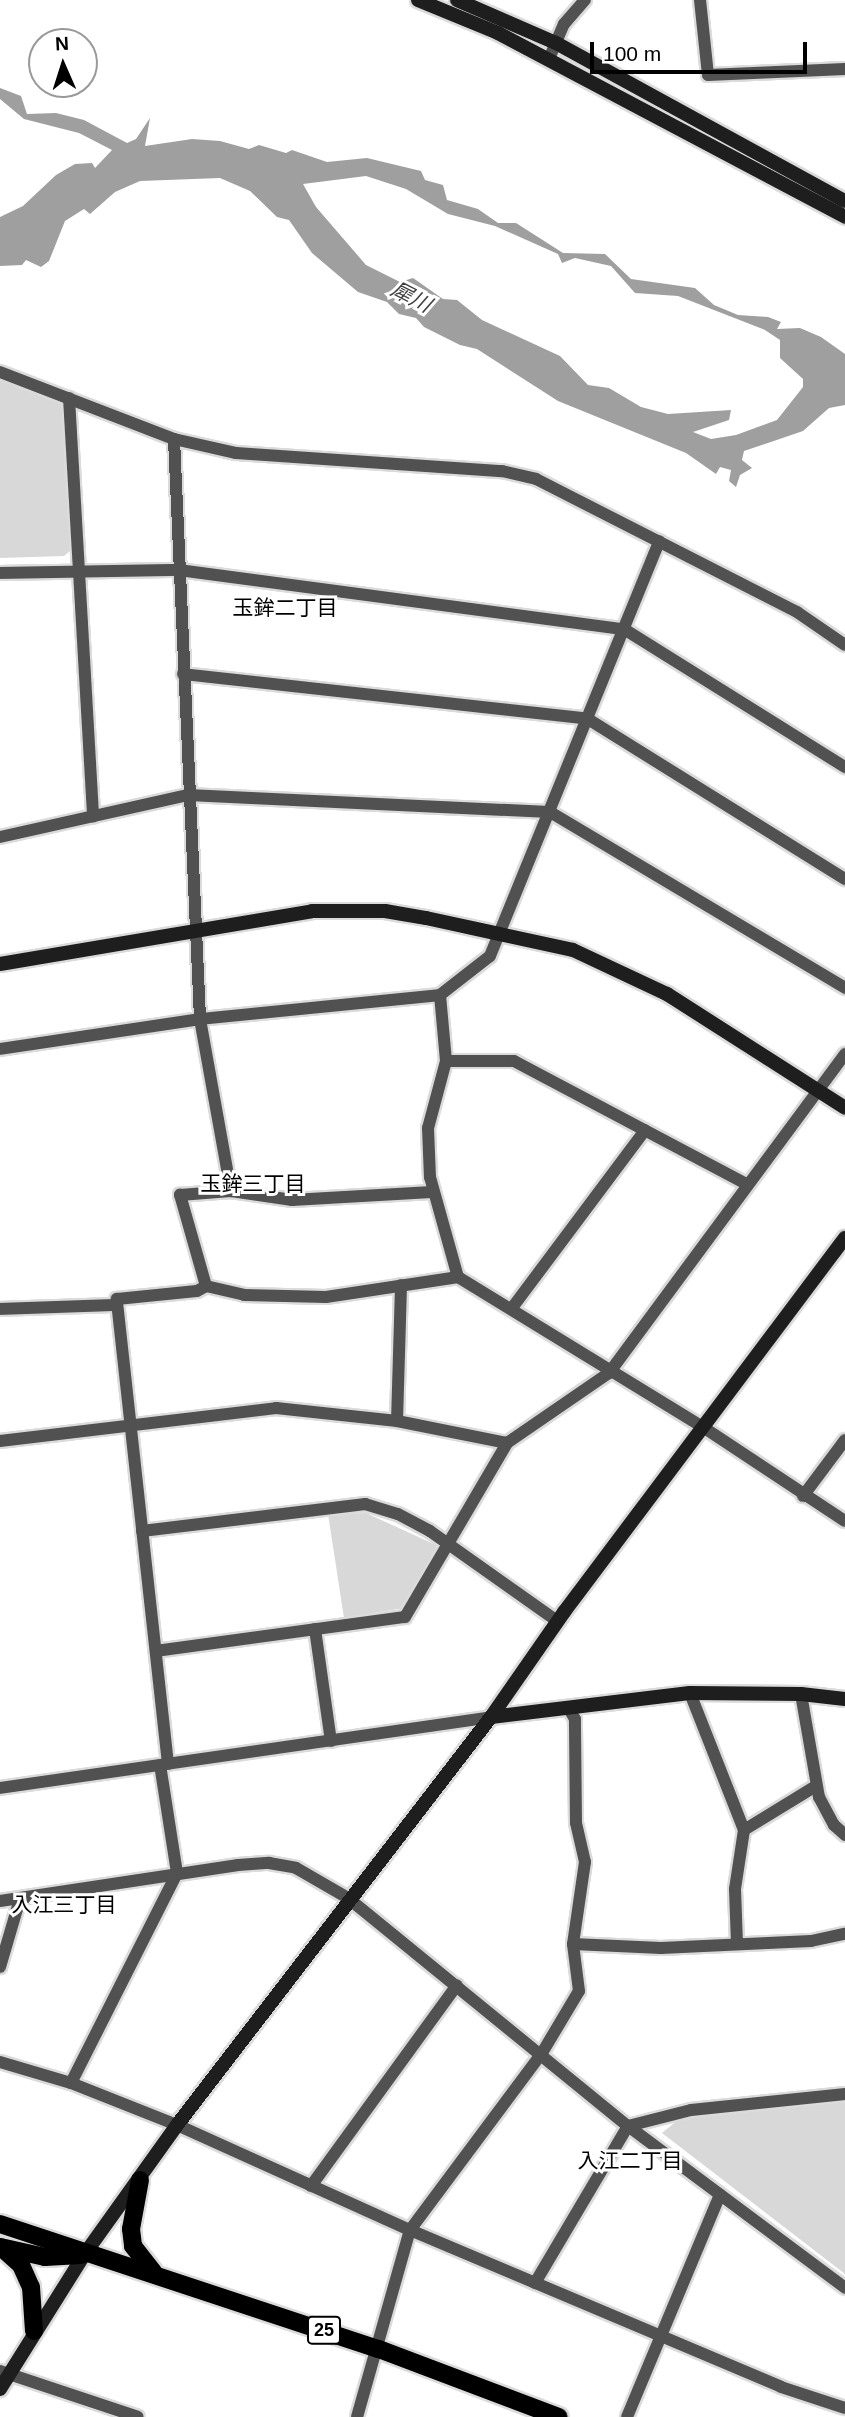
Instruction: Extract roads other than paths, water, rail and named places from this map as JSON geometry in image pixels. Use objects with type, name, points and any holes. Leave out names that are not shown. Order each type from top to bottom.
[{"type":"main road","points":[[140,2180],[131,2229],[134,2246],[153,2272]]},
{"type":"main road","name":"25","points":[[0,2224],[84,2255],[153,2272],[379,2348],[559,2417]]},
{"type":"main road","points":[[1,2247],[21,2265],[31,2287],[34,2331]]},
{"type":"main road","name":"25","points":[[1,2247],[45,2257],[84,2255]]},
{"type":"street","points":[[418,0],[550,59],[845,217]]},
{"type":"street","points":[[457,0],[556,43],[845,201]]},
{"type":"street","points":[[550,59],[564,24],[585,0]]},
{"type":"street","points":[[700,0],[708,75],[845,69]]},
{"type":"street","points":[[0,372],[174,439],[236,453],[502,471],[536,479],[797,612],[845,645]]},
{"type":"street","points":[[69,398],[93,816]]},
{"type":"street","points":[[174,439],[200,1019],[231,1191]]},
{"type":"street","points":[[0,1049],[200,1019],[440,995],[490,956],[502,932],[659,541]]},
{"type":"street","points":[[0,573],[179,570],[624,629],[845,766]]},
{"type":"street","points":[[183,674],[588,719],[845,879]]},
{"type":"street","points":[[0,837],[188,795],[551,812],[845,988]]},
{"type":"street","points":[[0,964],[195,928],[349,910],[385,911],[502,932],[572,950],[667,994],[845,1108]]},
{"type":"street","points":[[440,995],[446,1061],[428,1128],[432,1192],[458,1277]]},
{"type":"street","points":[[156,1651],[405,1617],[451,1545],[507,1443],[609,1373],[746,1184],[845,1055]]},
{"type":"street","points":[[446,1061],[514,1061],[746,1184]]},
{"type":"street","points":[[512,1308],[645,1130]]},
{"type":"street","points":[[206,1286],[180,1195],[231,1191],[292,1200],[432,1192]]},
{"type":"street","points":[[0,2389],[5,2372],[177,2125],[348,1898],[491,1717],[557,1621],[845,1238]]},
{"type":"street","points":[[71,2082],[177,1873],[164,1764],[156,1651],[117,1299],[197,1291],[206,1286],[244,1296],[326,1297],[458,1277],[512,1308],[609,1373],[703,1427],[803,1496],[845,1521]]},
{"type":"street","points":[[397,1421],[401,1285]]},
{"type":"street","points":[[0,1309],[116,1305]]},
{"type":"street","points":[[0,1441],[276,1408],[397,1421],[507,1443]]},
{"type":"street","points":[[803,1496],[845,1440]]},
{"type":"street","points":[[142,1531],[365,1504],[398,1514],[451,1545],[557,1621]]},
{"type":"street","points":[[314,1629],[331,1741]]},
{"type":"street","points":[[0,1788],[491,1717],[690,1693],[800,1694],[845,1699]]},
{"type":"street","points":[[690,1693],[744,1830],[735,1889],[737,1943]]},
{"type":"street","points":[[800,1694],[816,1786],[834,1825],[845,1835]]},
{"type":"street","points":[[358,2417],[410,2230],[542,2053],[579,1991],[573,1944],[584,1862],[576,1823],[575,1719],[569,1709]]},
{"type":"street","points":[[744,1830],[816,1786]]},
{"type":"street","points":[[0,1901],[177,1873],[269,1863],[296,1868],[348,1898],[542,2053],[628,2126],[845,2288]]},
{"type":"street","points":[[0,1967],[20,1899]]},
{"type":"street","points":[[573,1944],[661,1948],[811,1941],[845,1934]]},
{"type":"street","points":[[311,2186],[457,1985]]},
{"type":"street","points":[[0,2062],[71,2082],[177,2125],[410,2230],[781,2387],[845,2409]]},
{"type":"street","points":[[536,2283],[628,2126],[691,2110],[845,2094]]},
{"type":"street","points":[[627,2417],[720,2195]]},
{"type":"street","points":[[5,2372],[133,2416]]},
{"type":"water","name":"犀川","points":[[0,88],[21,96],[27,114],[56,113],[84,120],[127,143],[136,139],[150,118],[145,146],[192,139],[220,141],[249,149],[259,145],[286,153],[292,150],[327,162],[367,158],[421,171],[425,180],[443,185],[447,200],[478,209],[498,223],[516,223],[563,253],[605,254],[631,279],[695,288],[714,305],[738,315],[768,317],[781,322],[777,329],[800,328],[821,337],[845,354],[845,405],[829,408],[803,431],[744,451],[742,460],[752,468],[740,475],[736,487],[729,481],[731,470],[720,467],[716,474],[686,453],[558,401],[477,349],[460,345],[424,327],[416,318],[399,314],[387,302],[358,292],[312,253],[289,220],[277,217],[250,191],[220,178],[140,181],[115,192],[90,214],[84,209],[65,221],[49,261],[41,267],[26,260],[22,265],[0,266],[0,217],[23,206],[56,175],[75,164],[92,163],[95,168],[112,150],[79,133],[24,119],[0,99]],"holes":[[[366,176],[406,189],[448,214],[495,226],[558,254],[562,263],[575,258],[611,266],[635,293],[678,296],[765,330],[780,340],[780,358],[803,379],[803,387],[777,420],[736,435],[711,439],[693,432],[729,420],[731,410],[668,414],[641,407],[609,388],[588,385],[560,356],[482,320],[457,300],[443,299],[413,278],[400,282],[366,265],[316,207],[303,184]]]},
{"type":"district","name":"玉鉾二丁目","points":[[285,608]]},
{"type":"district","name":"玉鉾三丁目","points":[[253,1184]]},
{"type":"district","name":"入江三丁目","points":[[64,1905]]},
{"type":"district","name":"入江二丁目","points":[[630,2161]]}]
